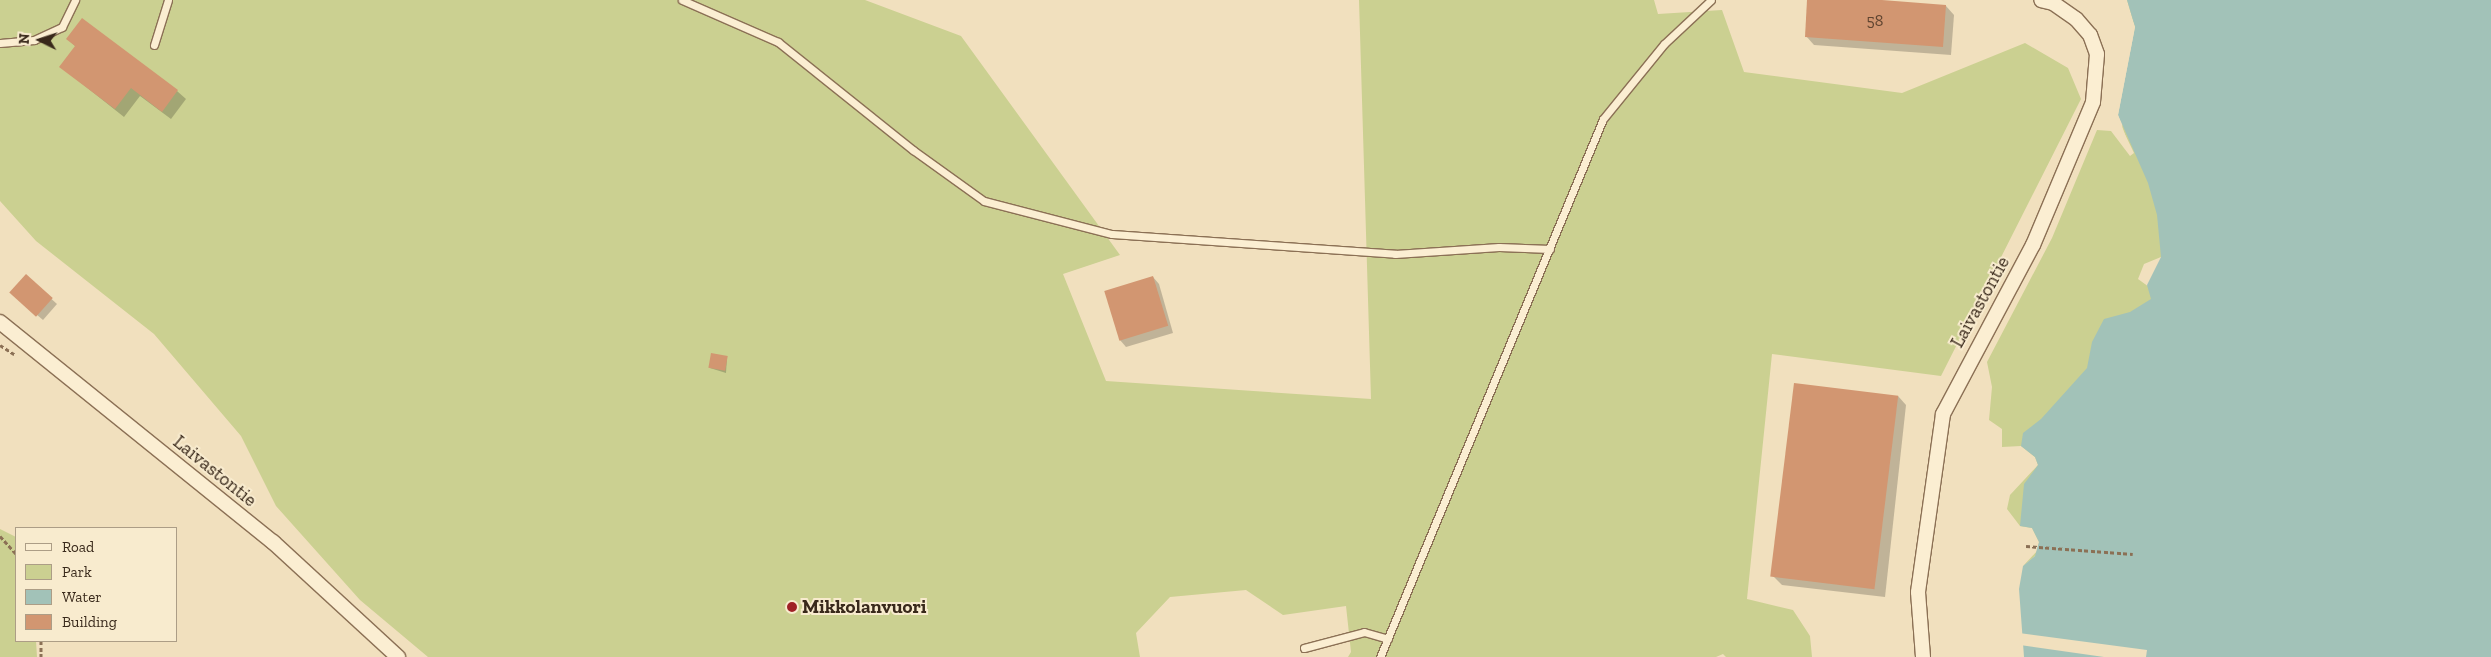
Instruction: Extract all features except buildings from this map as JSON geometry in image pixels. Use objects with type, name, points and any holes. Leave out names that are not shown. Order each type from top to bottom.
[{"type":"street","name":"Laivastontie","points":[[1923,657],[1918,592],[1942,414],[2033,245],[2093,102],[2097,54],[2090,35],[2076,19],[2053,3],[2041,0]]},
{"type":"street","name":"Laivastontie","points":[[0,322],[273,542],[398,657]]},
{"type":"lane","points":[[0,43],[34,40],[62,27],[75,0]]},
{"type":"lane","points":[[154,45],[168,0]]},
{"type":"lane","points":[[682,0],[778,42],[913,150],[984,201],[1112,234],[1395,254],[1500,247],[1550,249]]},
{"type":"lane","points":[[1380,657],[1604,119],[1664,44],[1711,0]]},
{"type":"lane","points":[[1304,648],[1364,632],[1388,639]]},
{"type":"path","points":[[0,536],[15,553]]},
{"type":"path","points":[[2026,546],[2133,554]]},
{"type":"path","points":[[41,642],[41,657]]},
{"type":"green space","points":[[0,0],[865,0],[961,36],[1120,255],[1063,274],[1106,381],[1371,399],[1359,0],[1654,0],[1658,14],[1722,10],[1744,72],[1902,93],[2025,43],[2068,68],[2081,99],[1941,376],[1772,354],[1747,599],[1793,610],[1810,636],[1812,657],[1726,657],[1723,654],[1716,657],[1348,657],[1351,652],[1346,606],[1283,615],[1246,590],[1170,597],[1136,633],[1140,657],[428,657],[360,600],[276,506],[241,436],[154,334],[36,241],[0,201]]},
{"type":"green space","points":[[2127,0],[2149,0],[2197,260],[2161,257],[2144,264],[2138,279],[2156,292],[2063,533],[2023,566],[2038,550],[2039,542],[2032,528],[2020,526],[2007,509],[2010,495],[2038,465],[2035,457],[2021,446],[2002,447],[2002,429],[1989,420],[1992,387],[1987,362],[2052,238],[2097,130],[2111,131],[2130,156],[2134,153],[2122,128],[2135,27]]},
{"type":"green space","points":[[0,529],[15,536],[15,642],[36,642],[37,657],[0,657]]},
{"type":"water","points":[[2127,0],[2491,0],[2491,657],[2024,657],[2019,589],[2023,566],[2035,556],[2039,542],[2032,528],[2020,526],[2024,484],[2038,465],[2035,457],[2021,446],[2023,433],[2041,419],[2087,368],[2092,342],[2104,319],[2130,312],[2151,299],[2147,285],[2161,257],[2157,215],[2148,183],[2118,115],[2135,27]]},
{"type":"pier","points":[[2125,0],[2135,27],[2118,115],[2132,154],[2115,115],[2133,27]]},
{"type":"pier","points":[[2019,633],[2147,650],[2146,657],[2104,657],[2020,645]]},
{"type":"place","name":"Mikkolanvuori","points":[[792,607]]}]
